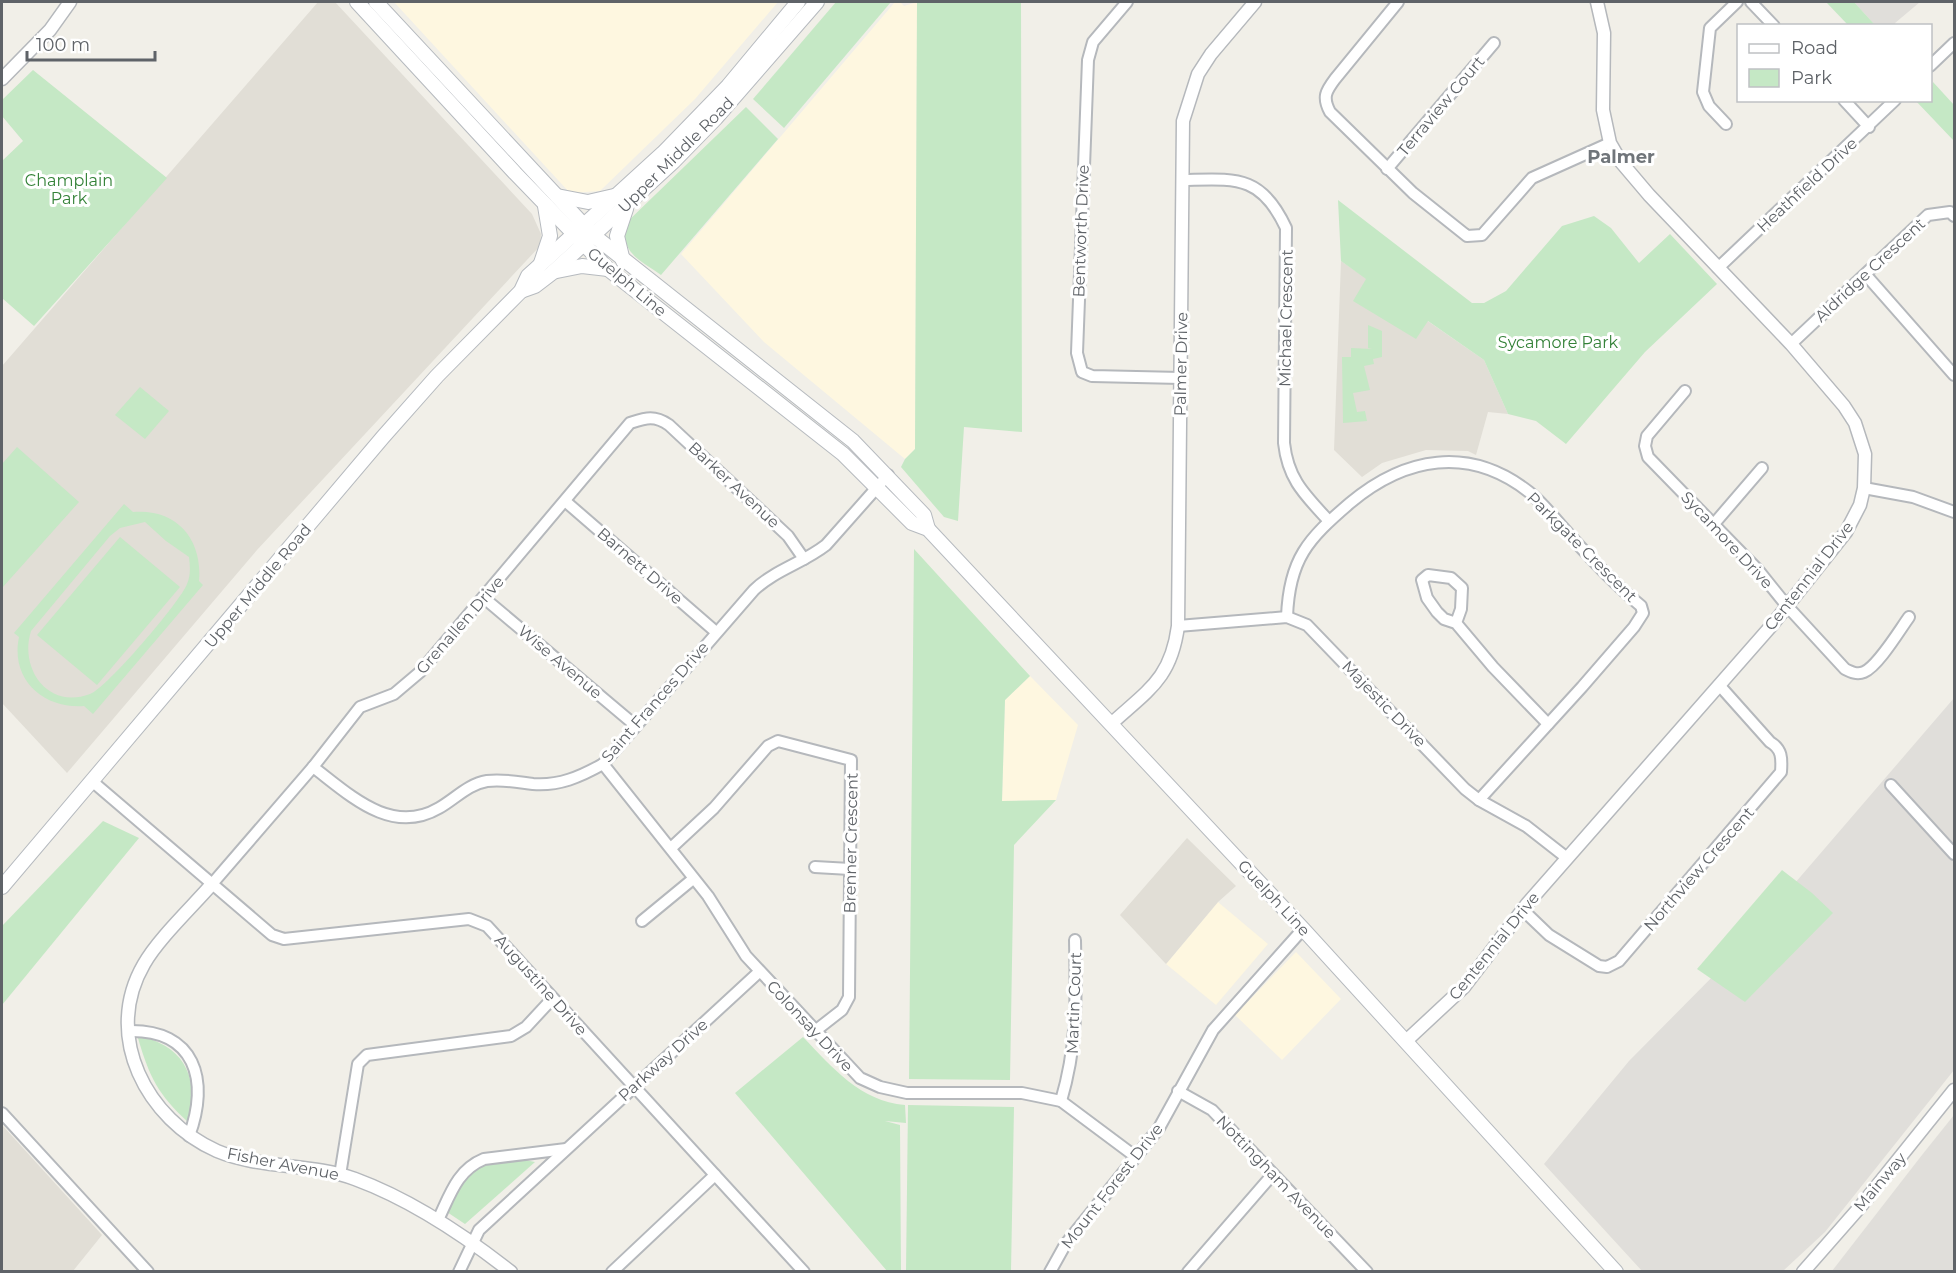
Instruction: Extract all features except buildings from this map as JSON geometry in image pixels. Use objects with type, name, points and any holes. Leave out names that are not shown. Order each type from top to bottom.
[{"type":"main road","name":"Guelph Line","points":[[357,2],[544,204],[583,235],[623,261],[853,441],[924,515],[928,529]]},
{"type":"main road","name":"Guelph Line","points":[[376,2],[557,195],[608,269],[843,454],[912,523],[928,529],[1407,1041],[1616,1272]]},
{"type":"main road","name":"Upper Middle Road","points":[[624,198],[663,153],[728,86],[798,2]]},
{"type":"main road","name":"Upper Middle Road","points":[[2,887],[388,432],[521,291],[528,276],[583,235],[716,118],[817,2]]},
{"type":"main road","points":[[557,195],[588,202],[624,198],[617,232],[623,261]]},
{"type":"main road","points":[[540,265],[550,236],[544,204]]},
{"type":"main road","name":"Upper Middle Road","points":[[521,291],[535,286],[552,273],[583,235]]},
{"type":"main road","points":[[552,273],[578,266],[608,269]]},
{"type":"main road","points":[[740,373],[768,375]]},
{"type":"street","points":[[2,79],[50,30],[70,2]]},
{"type":"street","name":"Bentworth Drive","points":[[1127,2],[1093,42],[1088,60],[1077,353],[1082,372],[1092,376],[1181,378]]},
{"type":"street","name":"Palmer Drive","points":[[1111,724],[1158,682],[1175,649],[1178,626],[1183,121],[1198,74],[1211,54],[1255,2]]},
{"type":"street","points":[[1398,2],[1335,78],[1326,92],[1324,102],[1329,112],[1387,169],[1467,236],[1482,235],[1532,178],[1610,143]]},
{"type":"street","name":"Centennial Drive","points":[[1407,1041],[1464,987],[1523,910],[1567,858],[1720,686],[1850,526],[1860,505],[1864,488],[1865,454],[1855,423],[1844,406],[1791,344],[1648,195],[1620,162],[1610,143],[1603,110],[1604,33],[1597,2]]},
{"type":"street","points":[[1726,124],[1709,106],[1703,92],[1710,27],[1737,2]]},
{"type":"street","points":[[1751,2],[1772,24]]},
{"type":"street","name":"Terraview Court","points":[[1387,169],[1494,43]]},
{"type":"street","points":[[1932,64],[1954,43]]},
{"type":"street","points":[[1846,102],[1869,127]]},
{"type":"street","name":"Heathfield Drive","points":[[1718,268],[1893,102]]},
{"type":"street","name":"Michael Crescent","points":[[1183,180],[1225,180],[1250,183],[1267,198],[1286,228],[1284,443],[1286,463],[1293,480],[1328,520]]},
{"type":"street","name":"Aldridge Crescent","points":[[1791,344],[1928,215],[1950,212],[1954,216]]},
{"type":"street","points":[[1866,275],[1954,375]]},
{"type":"street","name":"Sycamore Drive","points":[[1685,391],[1647,436],[1645,446],[1648,457],[1758,570],[1786,606],[1845,669],[1854,673],[1863,673],[1873,665],[1909,617]]},
{"type":"street","name":"Grenallen Drive","points":[[212,884],[313,767],[360,707],[394,693],[420,672],[630,423],[646,417],[657,417]]},
{"type":"street","name":"Barker Avenue","points":[[657,417],[669,425],[788,536],[804,559]]},
{"type":"street","name":"Parkgate Crescent","points":[[1287,617],[1290,578],[1305,546],[1328,520],[1383,478],[1412,465],[1442,462],[1481,468],[1508,478],[1530,493],[1588,556],[1641,606],[1643,613],[1634,627],[1479,800]]},
{"type":"street","points":[[1713,525],[1761,468]]},
{"type":"street","name":"Saint Frances Drive","points":[[313,767],[361,805],[386,814],[409,818],[428,814],[465,790],[483,782],[506,779],[533,784],[559,783],[583,776],[603,764],[716,632],[763,581],[826,545],[888,475]]},
{"type":"street","points":[[1864,488],[1913,497],[1954,512]]},
{"type":"street","name":"Barnett Drive","points":[[565,501],[716,632]]},
{"type":"street","points":[[1456,623],[1461,609],[1462,588],[1451,578],[1428,575],[1422,580],[1427,598],[1444,619],[1456,623],[1492,666],[1548,724]]},
{"type":"street","name":"Wise Avenue","points":[[484,598],[636,726]]},
{"type":"street","points":[[1178,626],[1287,617]]},
{"type":"street","name":"Majestic Drive","points":[[1287,617],[1307,625],[1327,642],[1436,759],[1479,800],[1526,826],[1567,858]]},
{"type":"street","name":"Northview Crescent","points":[[1523,910],[1549,935],[1599,966],[1607,967],[1619,962],[1781,772],[1782,759],[1778,747],[1770,742],[1720,686]]},
{"type":"street","name":"Brenner Crescent","points":[[671,848],[714,808],[768,746],[778,741],[851,760],[849,996],[842,1010],[815,1031]]},
{"type":"street","name":"Colonsay Drive","points":[[603,764],[708,896],[732,938],[759,972],[852,1071],[880,1087],[907,1093],[1022,1093],[1061,1101],[1136,1156]]},
{"type":"street","name":"Augustine Drive","points":[[93,782],[272,935],[284,939],[469,919],[488,926],[552,999],[804,1272]]},
{"type":"street","points":[[1891,785],[1954,854]]},
{"type":"street","points":[[815,867],[850,869]]},
{"type":"street","points":[[642,921],[693,879]]},
{"type":"street","name":"Fisher Avenue","points":[[212,884],[144,964],[134,986],[128,1031],[132,1060],[142,1082],[160,1110],[176,1127],[219,1151],[340,1175],[378,1188],[438,1220],[474,1243],[511,1272]]},
{"type":"street","name":"Mount Forest Drive","points":[[1050,1272],[1065,1245],[1160,1128],[1213,1030],[1303,929]]},
{"type":"street","name":"Martin Court","points":[[1061,1101],[1071,1066],[1076,1030],[1076,940]]},
{"type":"street","name":"Parkway Drive","points":[[459,1272],[479,1230],[759,972]]},
{"type":"street","points":[[340,1175],[358,1064],[367,1055],[511,1036],[526,1027],[552,999]]},
{"type":"street","points":[[128,1031],[145,1031],[166,1036],[186,1051],[195,1069],[200,1096],[189,1136]]},
{"type":"street","name":"Mainway","points":[[1803,1272],[1860,1207],[1954,1090]]},
{"type":"street","name":"Nottingham Avenue","points":[[1178,1091],[1212,1110],[1367,1272]]},
{"type":"street","points":[[2,1113],[148,1272]]},
{"type":"street","points":[[438,1220],[461,1172],[471,1164],[483,1158],[566,1149]]},
{"type":"street","points":[[1188,1272],[1273,1174]]},
{"type":"street","points":[[612,1272],[715,1175]]},
{"type":"shaded area","points":[[318,2],[335,2],[532,214],[541,234],[540,246],[257,550],[67,773],[2,703],[2,366]]},
{"type":"shaded area","points":[[394,2],[778,2],[695,99],[600,191],[570,193]]},
{"type":"shaded area","points":[[895,2],[900,2],[904,6],[917,2],[915,449],[905,459],[764,342],[681,254]]},
{"type":"shaded area","points":[[1854,2],[1920,2],[1895,24],[1874,24]]},
{"type":"shaded area","points":[[1341,261],[1484,360],[1508,414],[1488,412],[1476,455],[1468,451],[1426,450],[1382,463],[1362,477],[1334,450]]},
{"type":"shaded area","points":[[1030,676],[1078,725],[1056,800],[1002,801],[1005,700]]},
{"type":"shaded area","points":[[1954,698],[1954,1070],[1825,1232],[1783,1271],[1642,1271],[1544,1164],[1629,1061],[1728,961]]},
{"type":"shaded area","points":[[1187,838],[1236,886],[1218,902],[1166,964],[1120,915]]},
{"type":"shaded area","points":[[1218,902],[1268,944],[1216,1005],[1166,964]]},
{"type":"shaded area","points":[[1296,952],[1341,999],[1282,1060],[1235,1015]]},
{"type":"shaded area","points":[[1954,1115],[1954,1271],[1832,1271],[1922,1155]]},
{"type":"shaded area","points":[[2,1125],[102,1235],[73,1271],[2,1271]]},
{"type":"green space","points":[[836,2],[891,2],[784,128],[753,99]]},
{"type":"green space","points":[[917,2],[1021,2],[1022,432],[964,427],[958,521],[944,517],[901,467],[915,449]]},
{"type":"green space","points":[[1826,2],[1854,2],[1874,24],[1847,24]]},
{"type":"green space","name":"Champlain Park","points":[[33,70],[167,178],[34,326],[2,298],[2,161],[23,141],[2,116],[2,100]]},
{"type":"green space","points":[[1933,82],[1954,105],[1954,141],[1917,102],[1932,102]]},
{"type":"green space","points":[[746,107],[778,139],[661,275],[633,255],[626,242],[625,224]]},
{"type":"green space","name":"Sycamore Park","points":[[1338,200],[1472,303],[1484,303],[1506,291],[1562,226],[1594,216],[1611,228],[1639,263],[1670,234],[1717,284],[1645,352],[1566,444],[1536,421],[1508,414],[1484,360],[1428,321],[1416,339],[1353,301],[1366,279],[1341,261]]},
{"type":"green space","points":[[1368,325],[1382,331],[1382,357],[1373,359],[1374,364],[1364,366],[1370,390],[1353,393],[1357,412],[1365,411],[1367,421],[1343,423],[1342,357],[1351,357],[1351,348],[1372,349],[1368,348]]},
{"type":"green space","points":[[140,387],[169,411],[145,439],[115,415]]},
{"type":"green space","points":[[17,447],[79,502],[2,588],[2,464]]},
{"type":"green space","points":[[124,504],[133,512],[162,515],[174,521],[184,529],[191,540],[199,566],[199,581],[203,585],[93,714],[84,706],[56,703],[33,689],[25,679],[20,666],[19,637],[14,633]],"holes":[[[145,522],[189,557],[190,574],[187,584],[172,608],[142,643],[99,689],[90,694],[75,697],[61,696],[40,683],[29,659],[28,645],[31,631],[110,536],[120,528]]]},
{"type":"green space","points":[[120,537],[180,587],[97,685],[37,635]]},
{"type":"green space","points":[[914,549],[1030,676],[1005,700],[1002,801],[1056,800],[1014,845],[1010,1080],[909,1079]]},
{"type":"green space","points":[[103,821],[139,838],[2,1005],[2,926]]},
{"type":"green space","points":[[1782,870],[1833,913],[1745,1002],[1697,969]]},
{"type":"green space","points":[[144,1037],[159,1042],[171,1050],[180,1058],[186,1069],[192,1093],[188,1122],[169,1103],[156,1084],[138,1038]]},
{"type":"green space","points":[[803,1037],[837,1071],[861,1090],[874,1097],[905,1105],[906,1123],[885,1121],[900,1125],[901,1271],[887,1271],[735,1093]]},
{"type":"green space","points":[[908,1105],[1014,1107],[1011,1271],[906,1271]]},
{"type":"green space","points":[[525,1160],[535,1162],[465,1224],[447,1212],[467,1174],[474,1169]]},
{"type":"district","name":"Palmer","points":[[1621,157]]}]
